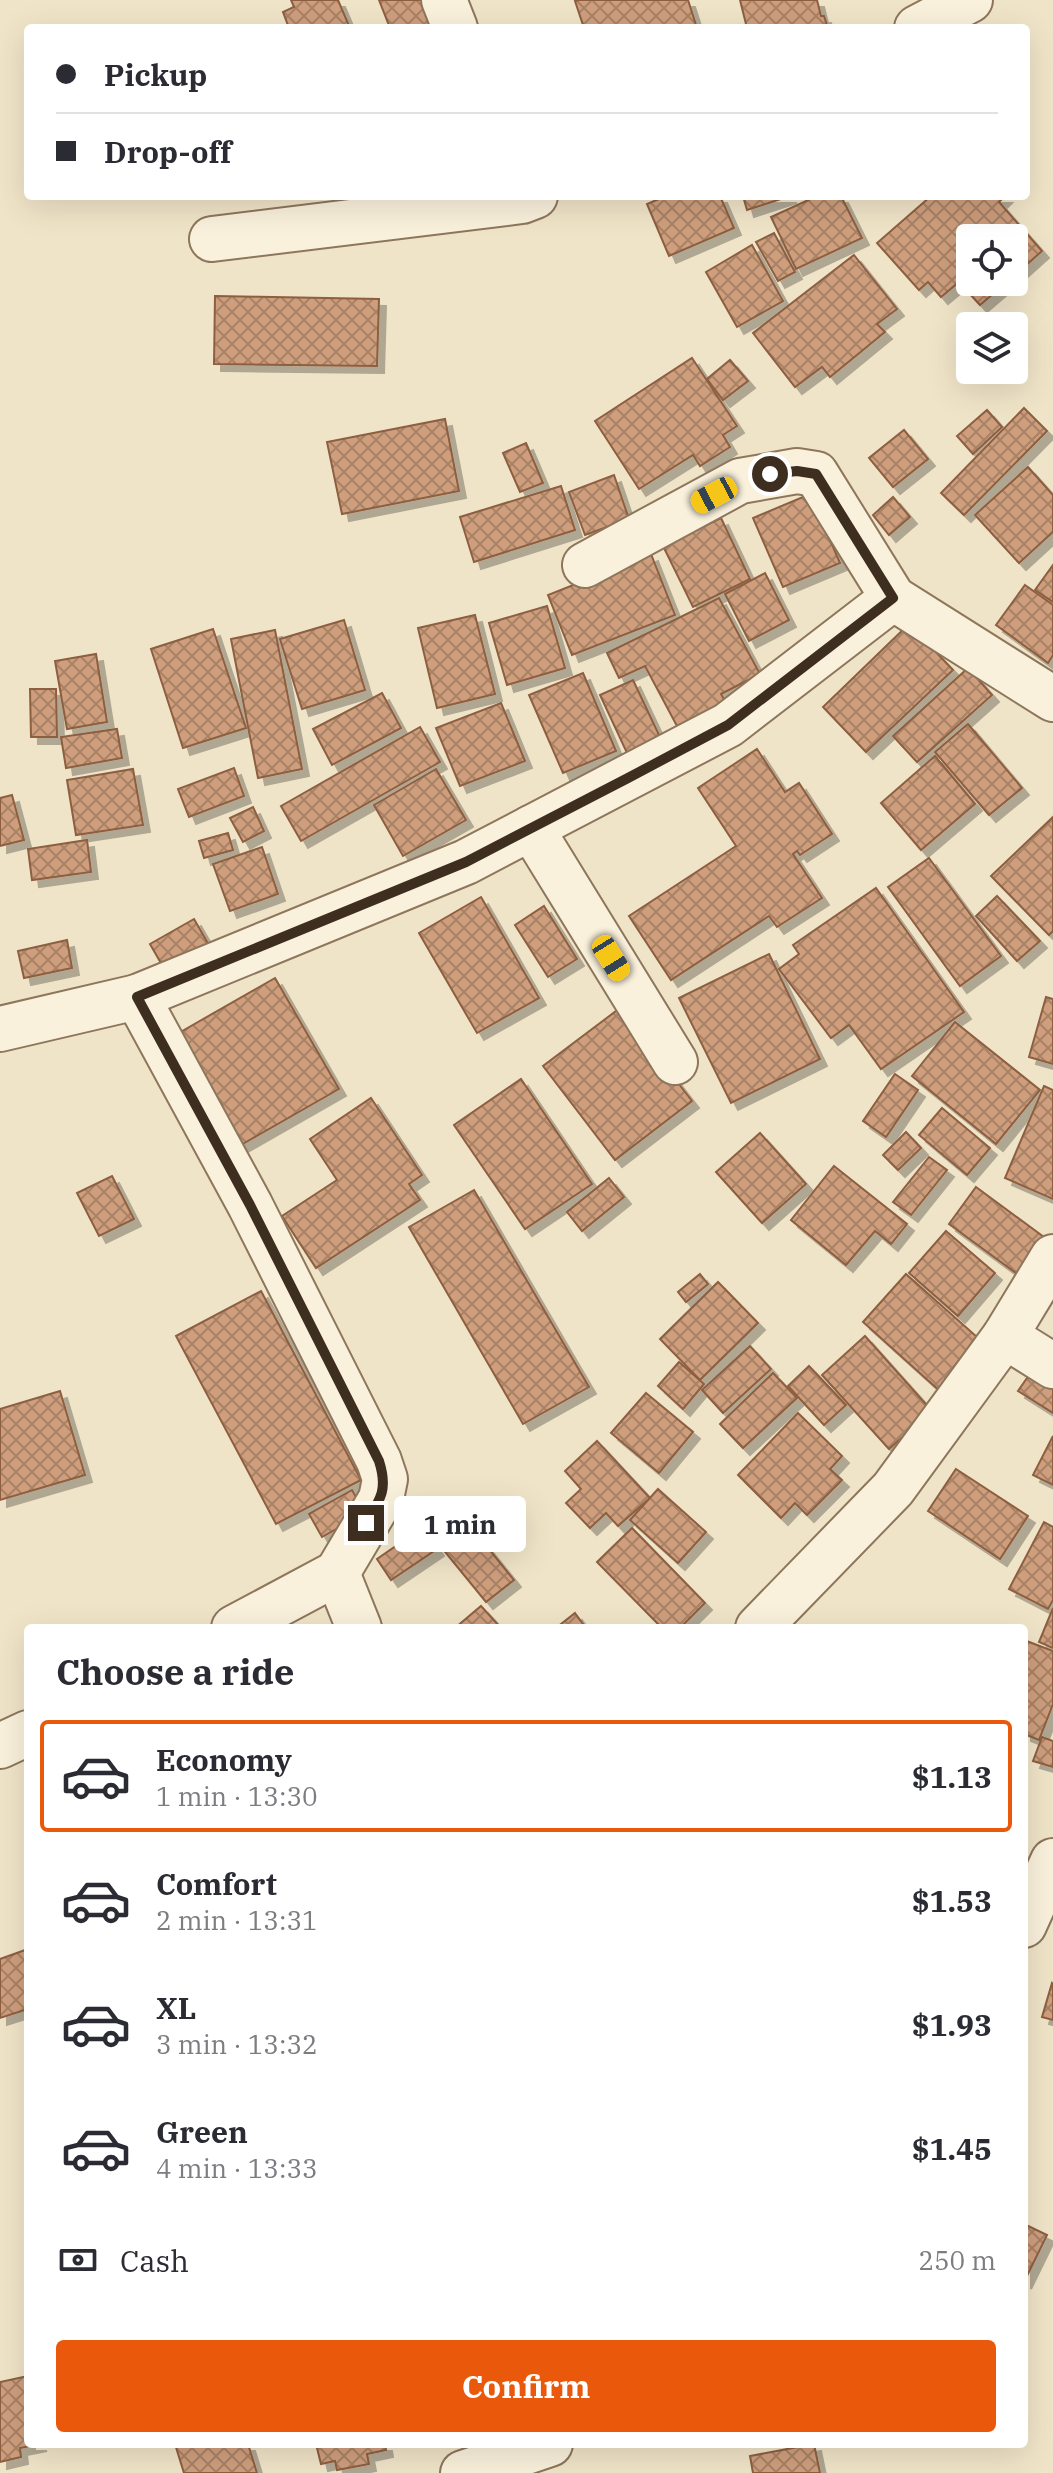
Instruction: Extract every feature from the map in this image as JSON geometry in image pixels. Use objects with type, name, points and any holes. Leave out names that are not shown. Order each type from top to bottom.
[{"type":"street","points":[[444,0],[453,24]]},
{"type":"street","points":[[925,24],[970,0]]},
{"type":"street","points":[[212,239],[511,200]]},
{"type":"street","points":[[585,565],[740,481],[797,471],[816,474],[893,598],[1053,699]]},
{"type":"street","points":[[0,1029],[137,997],[466,862],[728,725],[893,598]]},
{"type":"street","points":[[531,828],[675,1062]]},
{"type":"street","points":[[137,997],[250,1205],[379,1461],[385,1479],[381,1499],[337,1573],[241,1624]]},
{"type":"street","points":[[762,1624],[893,1489],[1005,1336],[1053,1257]]},
{"type":"street","points":[[1005,1336],[1053,1366]]},
{"type":"street","points":[[337,1573],[357,1624]]},
{"type":"street","points":[[0,1746],[24,1735]]},
{"type":"street","points":[[1028,1916],[1053,1861]]},
{"type":"street","points":[[463,2473],[538,2448]]},
{"type":"building","points":[[291,0],[338,0],[348,24],[288,24],[283,12],[294,7]]},
{"type":"building","points":[[379,0],[430,0],[433,24],[388,24]]},
{"type":"building","points":[[688,0],[696,24],[583,24],[575,1]]},
{"type":"building","points":[[740,0],[817,0],[827,24],[746,24]]},
{"type":"building","points":[[656,200],[722,200],[734,228],[669,256],[647,204]]},
{"type":"building","points":[[744,200],[778,200],[747,210]]},
{"type":"building","points":[[808,200],[843,200],[862,238],[796,269],[771,217]]},
{"type":"building","points":[[926,200],[1001,200],[999,202],[1018,224],[956,224],[956,284],[941,297],[928,282],[919,290],[877,243]]},
{"type":"building","points":[[774,233],[795,272],[778,281],[756,242]]},
{"type":"building","points":[[1028,235],[1042,251],[1028,264]]},
{"type":"building","points":[[752,245],[783,301],[737,327],[706,272]]},
{"type":"building","points":[[854,255],[897,309],[877,324],[885,332],[830,377],[822,367],[795,387],[753,333]]},
{"type":"building","points":[[215,296],[379,299],[377,366],[214,364]]},
{"type":"building","points":[[972,296],[991,296],[980,305]]},
{"type":"building","points":[[692,358],[737,426],[723,435],[730,447],[700,466],[693,455],[639,489],[595,421]]},
{"type":"building","points":[[730,360],[748,381],[723,400],[707,379]]},
{"type":"building","points":[[1024,408],[1047,431],[964,515],[941,493]]},
{"type":"building","points":[[987,410],[1002,427],[973,454],[957,436]]},
{"type":"building","points":[[445,419],[459,491],[342,514],[327,442]]},
{"type":"building","points":[[904,430],[928,459],[893,487],[869,458]]},
{"type":"building","points":[[526,443],[543,483],[520,492],[503,453]]},
{"type":"building","points":[[1028,467],[1053,495],[1053,532],[1019,563],[975,515]]},
{"type":"building","points":[[614,475],[629,519],[585,535],[569,492]]},
{"type":"building","points":[[561,486],[575,530],[474,562],[460,517]]},
{"type":"building","points":[[810,494],[840,563],[783,587],[753,518]]},
{"type":"building","points":[[893,497],[910,517],[889,535],[873,515]]},
{"type":"building","points":[[721,518],[750,579],[693,607],[663,546]]},
{"type":"building","points":[[651,554],[675,615],[572,655],[548,595]]},
{"type":"building","points":[[1053,565],[1053,602],[1035,590]]},
{"type":"building","points":[[765,573],[789,620],[749,641],[725,594]]},
{"type":"building","points":[[1025,585],[1053,605],[1053,655],[1048,663],[996,625]]},
{"type":"building","points":[[719,598],[760,674],[721,694],[726,703],[678,728],[645,666],[619,678],[607,653]]},
{"type":"building","points":[[547,606],[565,668],[507,685],[489,623]]},
{"type":"building","points":[[475,615],[495,694],[437,708],[418,628]]},
{"type":"building","points":[[344,620],[365,690],[302,709],[280,639]]},
{"type":"building","points":[[909,624],[953,670],[866,752],[823,707]]},
{"type":"building","points":[[213,629],[246,728],[183,748],[151,649]]},
{"type":"building","points":[[275,630],[302,769],[258,778],[231,639]]},
{"type":"building","points":[[96,654],[107,722],[67,729],[55,661]]},
{"type":"building","points":[[968,668],[992,695],[917,762],[893,736]]},
{"type":"building","points":[[583,673],[616,751],[563,773],[529,695]]},
{"type":"building","points":[[633,680],[660,737],[627,753],[600,695]]},
{"type":"building","points":[[30,689],[56,689],[57,737],[31,737]]},
{"type":"building","points":[[382,693],[401,728],[332,765],[313,729]]},
{"type":"building","points":[[501,703],[525,761],[460,786],[436,728]]},
{"type":"building","points":[[968,724],[1022,788],[989,815],[935,752]]},
{"type":"building","points":[[420,727],[440,762],[301,841],[281,806]]},
{"type":"building","points":[[117,729],[122,758],[66,768],[61,737]]},
{"type":"building","points":[[757,749],[785,792],[799,783],[832,834],[800,855],[797,851],[793,854],[822,898],[777,927],[769,916],[671,980],[629,916],[736,846],[698,788]]},
{"type":"building","points":[[935,756],[975,804],[921,850],[881,803]]},
{"type":"building","points":[[234,768],[244,796],[189,817],[178,789]]},
{"type":"building","points":[[133,769],[143,825],[76,835],[67,780]]},
{"type":"building","points":[[436,769],[466,820],[403,856],[374,805]]},
{"type":"building","points":[[12,795],[24,840],[0,846],[0,798]]},
{"type":"building","points":[[253,807],[264,831],[243,842],[230,818]]},
{"type":"building","points":[[1053,817],[1053,931],[1049,935],[991,876]]},
{"type":"building","points":[[228,833],[233,850],[204,858],[199,841]]},
{"type":"building","points":[[87,840],[91,872],[32,880],[28,849]]},
{"type":"building","points":[[262,847],[278,894],[230,911],[213,864]]},
{"type":"building","points":[[929,858],[1001,956],[960,986],[888,887]]},
{"type":"building","points":[[876,888],[964,1012],[881,1069],[849,1025],[831,1038],[779,969],[799,954],[793,945]]},
{"type":"building","points":[[997,896],[1040,941],[1017,961],[976,916]]},
{"type":"building","points":[[481,897],[539,998],[477,1033],[419,933]]},
{"type":"building","points":[[544,906],[577,959],[548,977],[515,925]]},
{"type":"building","points":[[194,919],[210,947],[166,972],[150,944]]},
{"type":"building","points":[[67,940],[72,968],[24,978],[18,951]]},
{"type":"building","points":[[769,954],[820,1059],[731,1103],[679,998]]},
{"type":"building","points":[[275,978],[339,1089],[234,1149],[170,1038]]},
{"type":"building","points":[[1046,997],[1053,999],[1053,1064],[1029,1057]]},
{"type":"building","points":[[620,1008],[692,1101],[615,1160],[543,1066]]},
{"type":"building","points":[[955,1022],[1040,1090],[996,1144],[912,1076]]},
{"type":"building","points":[[895,1074],[918,1090],[886,1137],[863,1121]]},
{"type":"building","points":[[521,1079],[592,1184],[525,1229],[454,1125]]},
{"type":"building","points":[[1044,1086],[1053,1090],[1053,1199],[1005,1178]]},
{"type":"building","points":[[371,1098],[422,1175],[409,1184],[420,1200],[316,1268],[282,1216],[337,1180],[310,1139]]},
{"type":"building","points":[[942,1108],[990,1148],[967,1175],[919,1135]]},
{"type":"building","points":[[906,1132],[921,1148],[898,1170],[883,1155]]},
{"type":"building","points":[[760,1133],[806,1184],[762,1223],[716,1172]]},
{"type":"building","points":[[929,1157],[947,1170],[911,1215],[893,1202]]},
{"type":"building","points":[[834,1166],[907,1224],[891,1244],[875,1231],[846,1265],[791,1220]]},
{"type":"building","points":[[112,1176],[134,1219],[99,1236],[77,1193]]},
{"type":"building","points":[[609,1178],[624,1197],[582,1231],[567,1212]]},
{"type":"building","points":[[976,1187],[1052,1243],[1024,1279],[949,1224]]},
{"type":"building","points":[[474,1190],[589,1387],[523,1424],[409,1227]]},
{"type":"building","points":[[946,1231],[995,1273],[958,1316],[909,1273]]},
{"type":"building","points":[[700,1274],[708,1284],[686,1302],[678,1292]]},
{"type":"building","points":[[906,1274],[986,1345],[942,1393],[863,1322]]},
{"type":"building","points":[[718,1282],[758,1323],[700,1380],[660,1339]]},
{"type":"building","points":[[261,1291],[361,1480],[276,1524],[176,1336]]},
{"type":"building","points":[[865,1336],[932,1411],[889,1449],[822,1375]]},
{"type":"building","points":[[750,1346],[771,1369],[723,1413],[702,1390]]},
{"type":"building","points":[[679,1362],[704,1384],[683,1409],[658,1386]]},
{"type":"building","points":[[1036,1365],[1053,1376],[1053,1413],[1018,1391]]},
{"type":"building","points":[[809,1366],[846,1405],[824,1425],[788,1386]]},
{"type":"building","points":[[773,1373],[797,1398],[743,1448],[720,1424]]},
{"type":"building","points":[[60,1391],[85,1475],[0,1500],[0,1409]]},
{"type":"building","points":[[646,1393],[693,1432],[659,1473],[611,1433]]},
{"type":"building","points":[[798,1413],[842,1456],[830,1469],[842,1480],[807,1515],[795,1503],[781,1518],[738,1475]]},
{"type":"building","points":[[1053,1436],[1053,1485],[1033,1475]]},
{"type":"building","points":[[597,1441],[650,1498],[618,1526],[606,1513],[590,1528],[566,1503],[581,1489],[565,1471]]},
{"type":"building","points":[[956,1469],[1028,1516],[1000,1559],[928,1511]]},
{"type":"building","points":[[658,1489],[706,1532],[678,1563],[630,1520]]},
{"type":"building","points":[[352,1490],[365,1513],[322,1537],[309,1514]]},
{"type":"building","points":[[451,1502],[514,1580],[486,1602],[423,1525]]},
{"type":"building","points":[[1044,1522],[1053,1527],[1053,1600],[1048,1609],[1009,1589]]},
{"type":"building","points":[[422,1528],[437,1549],[391,1580],[377,1559]]},
{"type":"building","points":[[632,1528],[705,1603],[684,1624],[658,1624],[597,1562]]},
{"type":"building","points":[[481,1606],[497,1624],[460,1624]]},
{"type":"building","points":[[1053,1608],[1053,1648],[1039,1642]]},
{"type":"building","points":[[575,1613],[583,1624],[561,1624]]},
{"type":"building","points":[[1028,1642],[1053,1651],[1053,1704],[1039,1740],[1028,1736]]},
{"type":"building","points":[[1042,1737],[1053,1741],[1053,1767],[1033,1761]]},
{"type":"building","points":[[24,1950],[24,2010],[0,2018],[0,1959]]},
{"type":"building","points":[[1053,1984],[1053,2020],[1042,2017]]},
{"type":"building","points":[[1028,2226],[1047,2235],[1028,2274]]},
{"type":"building","points":[[24,2377],[24,2447],[20,2448],[21,2457],[0,2462],[0,2382]]},
{"type":"building","points":[[176,2448],[249,2448],[257,2473],[184,2473]]},
{"type":"building","points":[[317,2448],[386,2448],[367,2454],[369,2464],[337,2470],[335,2461],[321,2464]]},
{"type":"building","points":[[793,2448],[815,2448],[820,2473],[753,2473],[750,2456]]},
{"type":"route","points":[[366,1523],[381,1499],[385,1479],[379,1461],[250,1205],[137,997],[466,862],[628,778],[728,725],[893,598],[816,474],[797,471],[770,474]]}]
